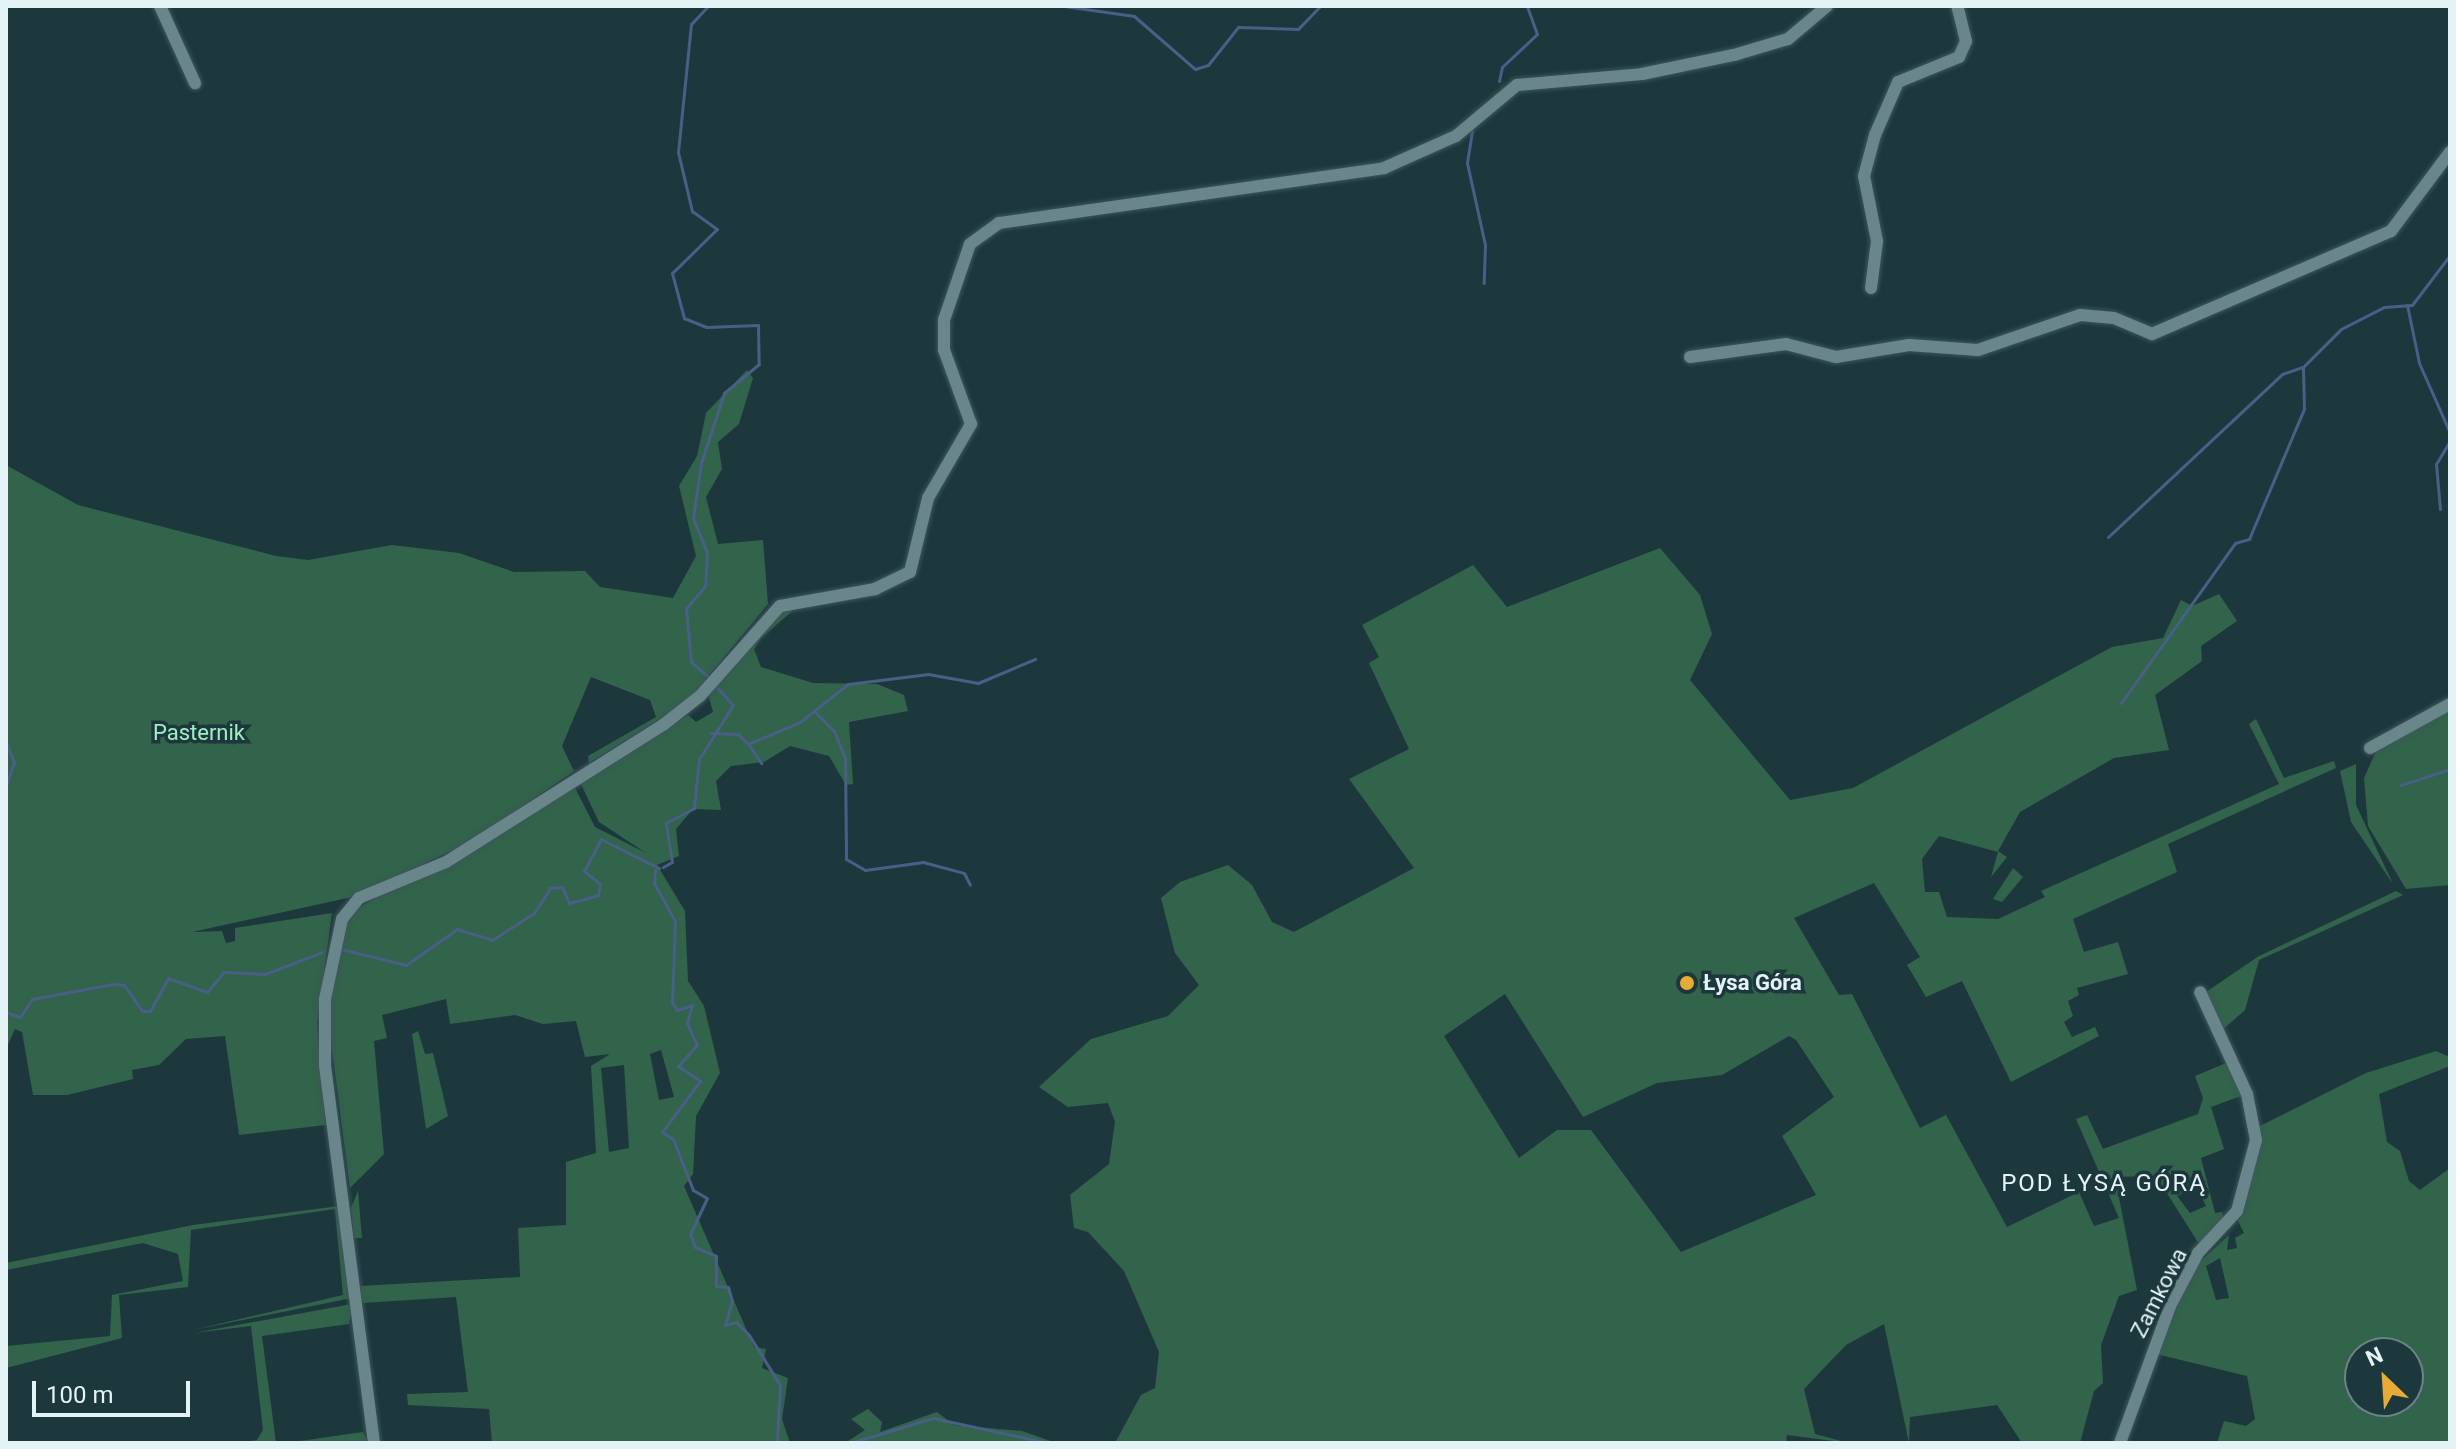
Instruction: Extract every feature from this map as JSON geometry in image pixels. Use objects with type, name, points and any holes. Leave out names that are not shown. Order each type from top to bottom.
[{"type":"street","points":[[160,6],[195,83]]},
{"type":"street","points":[[374,1443],[325,1066],[325,999],[342,919],[359,898],[446,862],[671,719],[780,606],[875,589],[910,572],[928,498],[971,424],[944,350],[944,320],[970,244],[999,223],[1384,168],[1456,136],[1517,85],[1642,74],[1734,55],[1788,39],[1827,6]]},
{"type":"street","points":[[1871,288],[1877,241],[1864,176],[1875,135],[1898,82],[1959,57],[1966,41],[1957,6]]},
{"type":"street","points":[[1690,357],[1786,344],[1836,357],[1909,345],[1978,350],[2080,315],[2127,321],[2152,334],[2391,231],[2450,152]]},
{"type":"street","points":[[2370,748],[2450,704]]},
{"type":"street","name":"Zamkowa","points":[[2120,1443],[2170,1306],[2198,1253],[2237,1211],[2258,1126],[2200,992]]},
{"type":"green space","name":"Pasternik","points":[[747,370],[753,378],[739,424],[718,442],[722,469],[706,497],[718,544],[763,540],[768,604],[687,702],[589,763],[588,756],[656,717],[650,700],[591,677],[562,746],[574,771],[468,843],[352,897],[192,932],[222,931],[226,943],[235,941],[235,928],[332,913],[317,1023],[326,1125],[239,1135],[225,1036],[186,1039],[159,1065],[132,1070],[133,1079],[67,1095],[33,1095],[22,1032],[15,1029],[6,1049],[6,465],[78,505],[276,556],[308,560],[392,545],[459,553],[514,572],[585,571],[600,587],[673,598],[696,556],[679,486],[697,456],[706,413]]},
{"type":"green space","points":[[1660,548],[1700,595],[1712,634],[1690,680],[1790,800],[1853,788],[2112,647],[2163,638],[2181,600],[2192,606],[2219,594],[2237,621],[2201,646],[2202,661],[2155,695],[2169,750],[2114,758],[2020,812],[1998,851],[2007,857],[1991,877],[1998,852],[1939,836],[1922,859],[1925,892],[1939,892],[1947,917],[1998,919],[2045,897],[2041,891],[2279,784],[2249,724],[2256,719],[2284,778],[2334,761],[2336,768],[2168,844],[2177,872],[2073,919],[2084,952],[2118,942],[2128,974],[2077,988],[2079,995],[2068,1001],[2073,1016],[2064,1022],[2072,1037],[2095,1027],[2099,1036],[2011,1082],[1962,981],[1926,997],[1907,965],[1920,957],[1874,883],[1794,918],[1839,995],[1852,994],[1920,1128],[1946,1115],[2007,1227],[2079,1192],[2094,1226],[2119,1218],[2076,1119],[2087,1115],[2103,1149],[2198,1114],[2203,1098],[2195,1076],[2226,1063],[2241,1096],[2211,1107],[2224,1149],[2201,1158],[2215,1213],[2222,1212],[2226,1225],[2201,1247],[2156,1176],[2115,1177],[2137,1290],[2119,1296],[2101,1345],[2103,1383],[2094,1391],[2080,1443],[2022,1443],[1997,1405],[1910,1417],[1909,1443],[1884,1324],[1846,1345],[1804,1389],[1815,1434],[1849,1443],[1787,1435],[1786,1443],[1115,1443],[1141,1395],[1155,1388],[1159,1352],[1124,1271],[1088,1232],[1074,1228],[1070,1195],[1109,1164],[1115,1122],[1108,1103],[1068,1107],[1039,1087],[1091,1039],[1168,1016],[1199,985],[1175,953],[1161,898],[1180,882],[1228,865],[1252,885],[1272,922],[1294,932],[1414,868],[1349,779],[1409,749],[1369,663],[1379,657],[1362,625],[1473,565],[1507,607]],"holes":[[[1505,994],[1583,1117],[1657,1083],[1722,1075],[1789,1036],[1796,1040],[1834,1097],[1782,1136],[1816,1195],[1681,1252],[1591,1130],[1557,1130],[1519,1158],[1444,1036]],[[2197,1188],[2206,1206],[2190,1213],[2177,1196]]]},
{"type":"green space","points":[[798,606],[760,639],[754,649],[761,667],[813,683],[877,684],[904,695],[908,711],[849,722],[853,784],[846,785],[829,756],[790,746],[764,762],[731,766],[716,781],[721,810],[693,809],[676,829],[679,856],[657,865],[685,911],[688,981],[704,1006],[720,1073],[696,1116],[693,1174],[684,1186],[754,1347],[766,1349],[762,1368],[788,1378],[782,1419],[790,1443],[492,1443],[489,1409],[408,1405],[407,1394],[468,1392],[456,1297],[362,1303],[360,1286],[520,1277],[518,1228],[566,1225],[566,1162],[596,1153],[591,1066],[610,1054],[585,1057],[576,1021],[543,1024],[515,1015],[450,1024],[446,999],[382,1015],[387,1038],[374,1041],[384,1154],[350,1188],[329,1026],[334,965],[350,913],[572,782],[595,827],[646,853],[599,822],[580,782],[688,715],[696,722],[713,712],[708,694],[747,644],[787,607]],"holes":[[[661,1050],[674,1097],[659,1100],[650,1054]],[[624,1065],[629,1148],[609,1152],[601,1068]]]},
{"type":"green space","points":[[2450,707],[2450,885],[2406,889],[2368,826],[2364,778],[2377,749]]},
{"type":"green space","points":[[2356,764],[2356,805],[2393,884],[2351,822],[2340,771]]},
{"type":"green space","points":[[2013,868],[2023,877],[2002,902],[1993,899]]},
{"type":"green space","points":[[2396,891],[2403,895],[2259,960],[2245,1010],[2220,1032],[2206,992],[2259,956]]},
{"type":"green space","points":[[418,1031],[425,1054],[433,1053],[448,1116],[426,1129],[412,1034]]},
{"type":"green space","points":[[2436,1051],[2450,1057],[2450,1066],[2379,1094],[2387,1142],[2400,1151],[2409,1181],[2420,1190],[2450,1168],[2450,1443],[2217,1443],[2224,1421],[2246,1426],[2255,1419],[2247,1376],[2156,1354],[2194,1267],[2229,1235],[2227,1250],[2237,1248],[2235,1238],[2244,1233],[2237,1219],[2260,1126],[2366,1073]],"holes":[[[2220,1258],[2229,1298],[2216,1300],[2206,1266]]]},
{"type":"green space","points":[[358,1191],[362,1238],[354,1238],[351,1208]]},
{"type":"green space","points":[[339,1206],[352,1298],[193,1330],[343,1295],[335,1209],[191,1230],[188,1287],[119,1295],[122,1338],[6,1368],[6,1346],[110,1336],[112,1295],[183,1281],[178,1254],[143,1243],[6,1270],[6,1263],[193,1225]]},
{"type":"green space","points":[[352,1304],[349,1324],[262,1336],[276,1443],[235,1443],[257,1440],[263,1430],[251,1326],[194,1333]]},
{"type":"green space","points":[[868,1409],[882,1422],[880,1432],[937,1412],[954,1425],[1022,1431],[1056,1443],[845,1443],[865,1430],[851,1419]]},
{"type":"green space","points":[[363,1432],[369,1443],[286,1443]]},
{"type":"waterway","points":[[708,6],[691,24],[678,152],[692,211],[717,229],[672,273],[684,318],[706,327],[758,325],[759,364],[724,393],[701,463],[693,518],[707,552],[705,586],[686,609],[691,662],[709,677]]},
{"type":"waterway","points":[[1064,6],[1134,16],[1195,69],[1208,65],[1238,27],[1298,29],[1320,6]]},
{"type":"waterway","points":[[1472,6],[1512,6]]},
{"type":"waterway","points":[[1499,81],[1502,67],[1537,34],[1527,6]]},
{"type":"waterway","points":[[1472,131],[1467,163],[1485,245],[1484,283]]},
{"type":"waterway","points":[[2121,703],[2235,543],[2249,539],[2304,409],[2303,367],[2341,329],[2384,307],[2412,305],[2450,255]]},
{"type":"waterway","points":[[2407,305],[2419,363],[2450,433]]},
{"type":"waterway","points":[[2108,537],[2282,374],[2302,367]]},
{"type":"waterway","points":[[2440,509],[2436,464],[2450,441]]},
{"type":"waterway","points":[[711,733],[738,734],[748,744],[800,722],[848,684],[928,674],[978,683],[1035,659]]},
{"type":"waterway","points":[[663,867],[672,862],[666,823],[694,808],[699,759],[733,705],[717,687]]},
{"type":"waterway","points":[[815,712],[834,731],[845,758],[846,859],[865,870],[923,862],[964,873],[970,885]]},
{"type":"waterway","points":[[6,743],[14,762],[6,785]]},
{"type":"waterway","points":[[749,745],[761,763]]},
{"type":"waterway","points":[[2401,785],[2450,769]]},
{"type":"waterway","points":[[341,949],[406,965],[457,929],[492,940],[534,913],[550,888],[562,887],[569,903],[598,895],[600,884],[584,871],[601,839],[659,868]]},
{"type":"waterway","points":[[655,870],[654,883],[675,921],[672,1002],[677,1010],[692,1005],[687,1023],[697,1045],[678,1066],[700,1081],[662,1132],[673,1139],[693,1190],[707,1198],[690,1234],[695,1247],[716,1256],[716,1286],[728,1287],[732,1301],[725,1325],[736,1322],[749,1335],[780,1385],[777,1443]]},
{"type":"waterway","points":[[6,1012],[20,1017],[32,999],[113,984],[124,985],[142,1011],[150,1011],[168,978],[207,992],[224,972],[265,974],[322,952]]},
{"type":"waterway","points":[[850,1443],[933,1418],[1049,1443]]},
{"type":"place","name":"Łysa Góra","points":[[1687,983]]},
{"type":"district","name":"POD ŁYSĄ GÓRĄ","points":[[2104,1184]]}]
